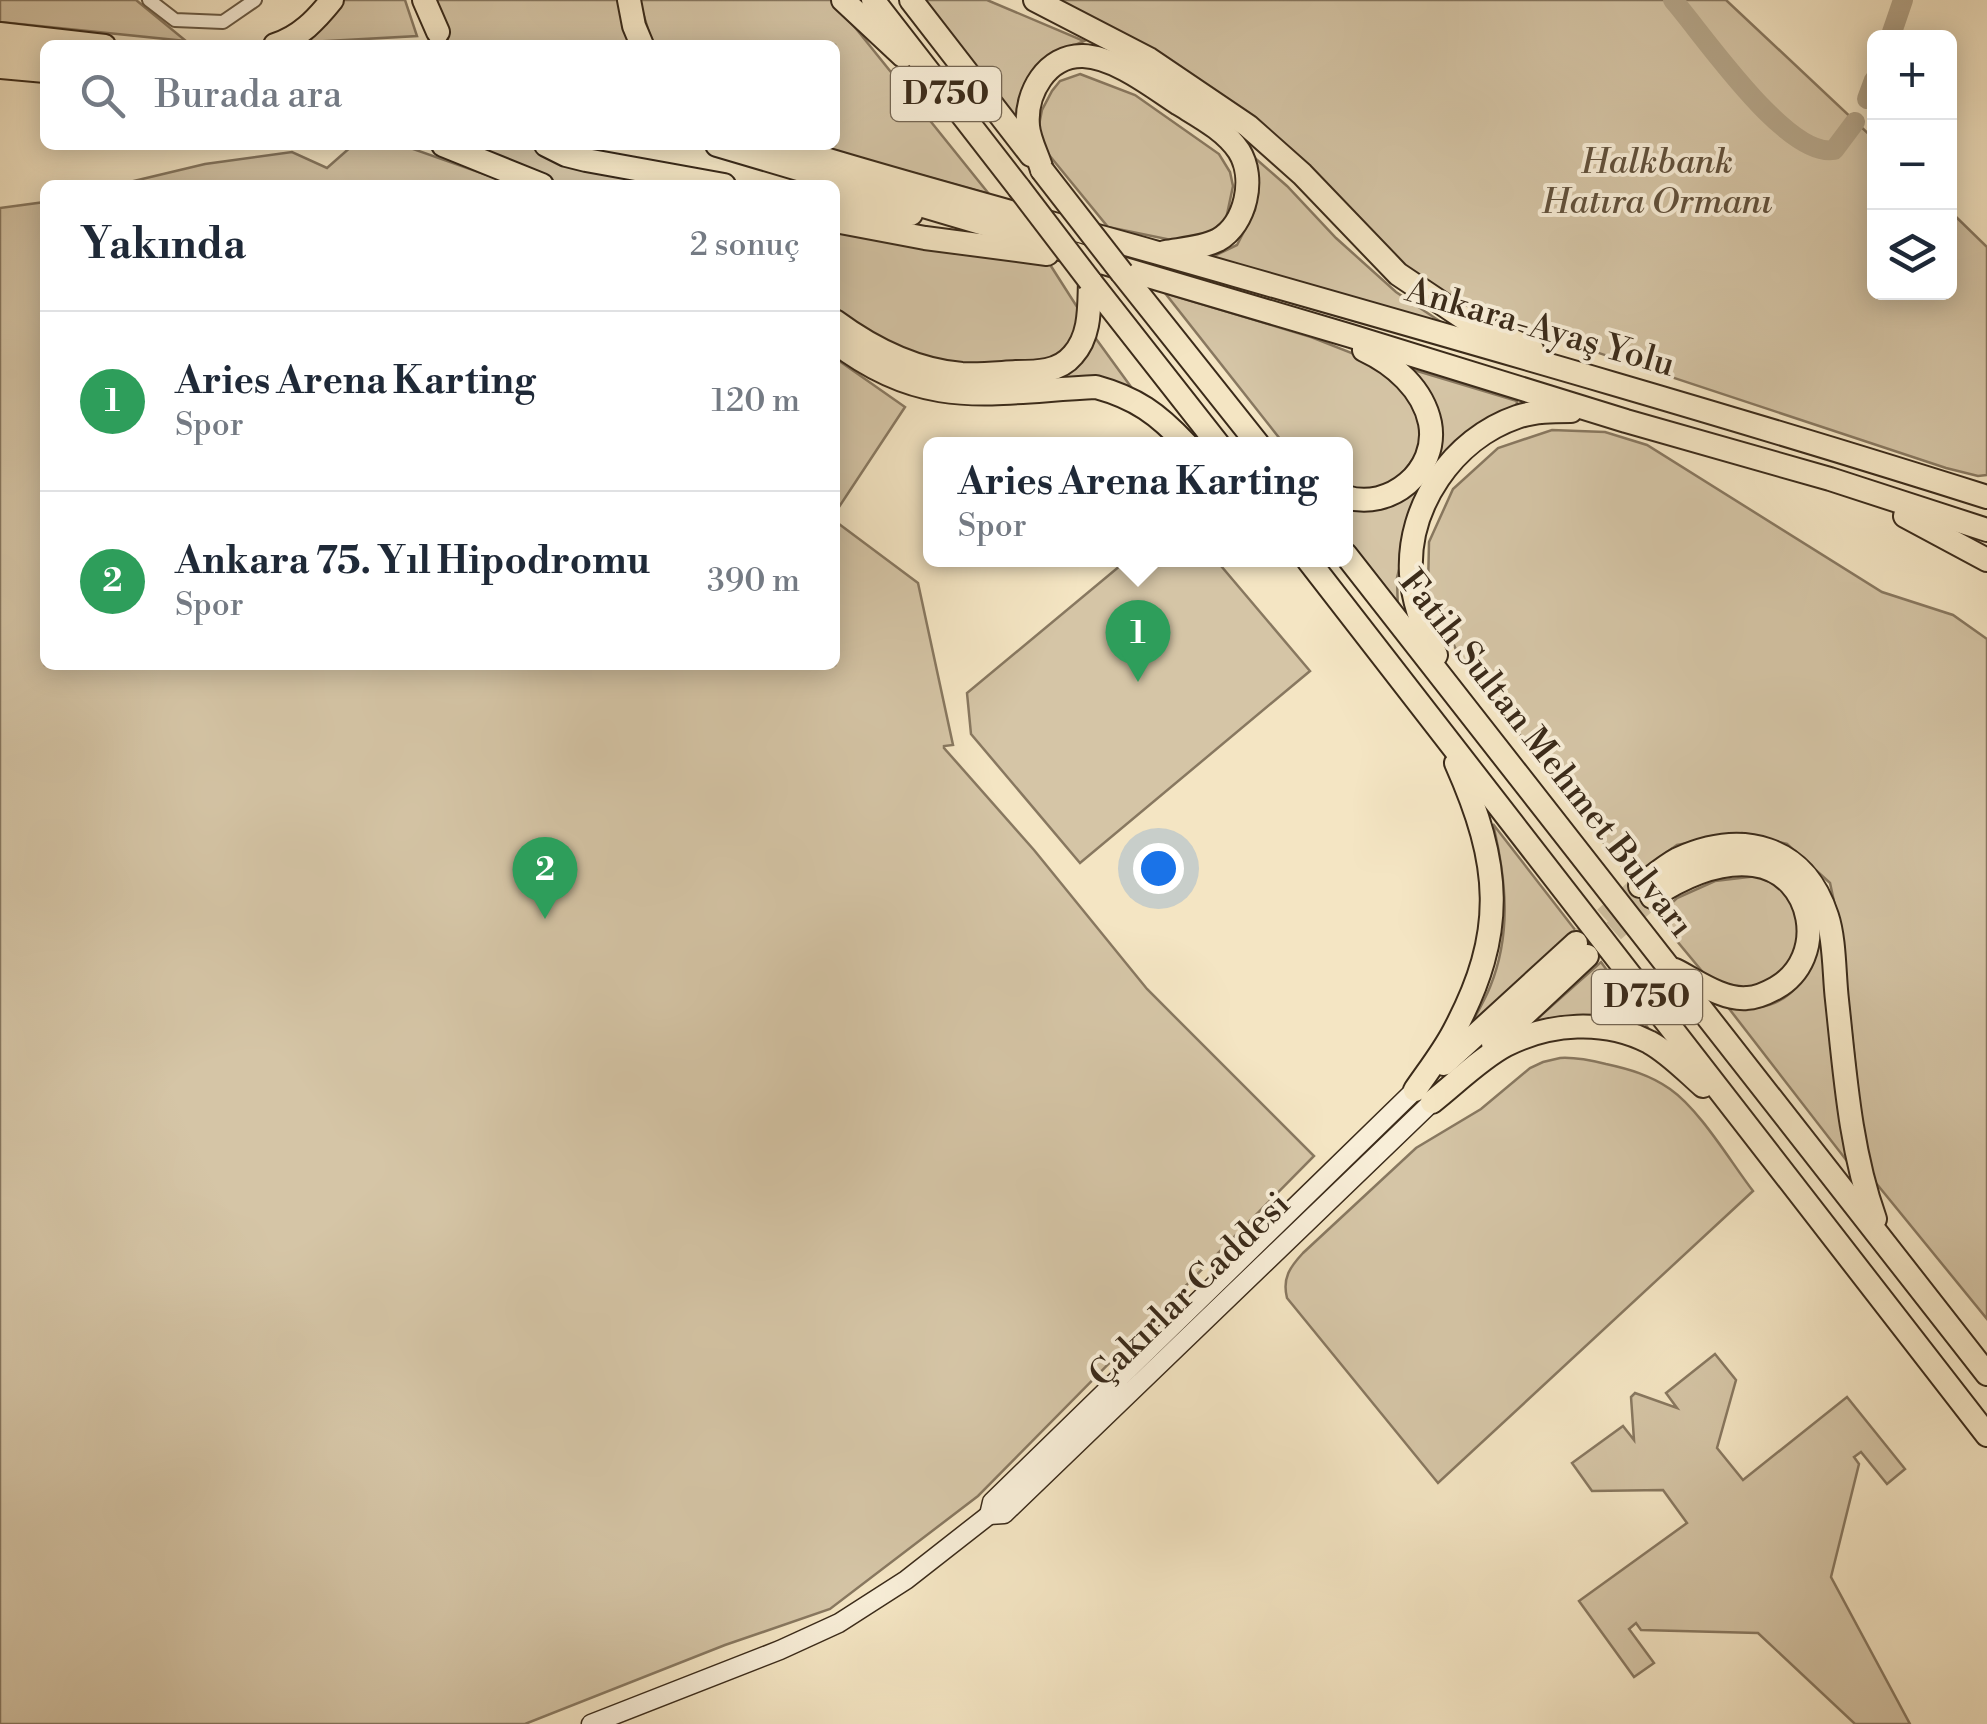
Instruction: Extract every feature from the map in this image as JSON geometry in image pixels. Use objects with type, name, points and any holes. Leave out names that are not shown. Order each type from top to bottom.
[{"type":"highway","points":[[289,40],[304,31],[332,0]]},
{"type":"highway","points":[[424,0],[438,32]]},
{"type":"highway","points":[[628,0],[640,40]]},
{"type":"highway","points":[[844,0],[946,94]]},
{"type":"highway","name":"D750","points":[[873,0],[1019,188],[1092,270],[1213,437]]},
{"type":"highway","name":"D750","points":[[910,0],[1252,437]]},
{"type":"highway","points":[[1035,0],[1149,59],[1248,126],[1302,174],[1398,274],[1468,321],[1666,401]]},
{"type":"highway","points":[[1042,170],[1028,127],[1030,101],[1048,69],[1066,58],[1085,56],[1111,64],[1216,127],[1240,153],[1246,168],[1247,198],[1232,229],[1218,240],[1156,253]]},
{"type":"highway","points":[[455,150],[530,180]]},
{"type":"highway","points":[[556,150],[586,160],[696,180]]},
{"type":"highway","points":[[734,150],[835,180]]},
{"type":"highway","points":[[795,150],[854,169]]},
{"type":"highway","points":[[810,150],[854,169]]},
{"type":"highway","name":"Ankara-Ayaş Yolu","points":[[854,169],[1156,253],[1987,497]]},
{"type":"highway","points":[[840,181],[991,226],[1092,270]]},
{"type":"highway","points":[[840,204],[991,226]]},
{"type":"highway","points":[[840,222],[1092,270],[1358,347],[1395,367],[1419,397],[1430,424],[1430,441],[1428,454],[1412,480],[1400,490],[1384,498],[1353,499]]},
{"type":"highway","points":[[840,325],[890,356],[944,372],[1045,370],[1062,366],[1082,343],[1092,270]]},
{"type":"highway","name":"Ankara-Ayaş Yolu","points":[[1092,270],[1352,336],[1987,530]]},
{"type":"highway","points":[[840,346],[887,376],[943,391],[984,395],[1096,387],[1134,399],[1179,437]]},
{"type":"highway","points":[[1458,698],[1426,636],[1414,602],[1413,543],[1432,487],[1450,462],[1470,444],[1519,416],[1570,411],[1626,422]]},
{"type":"highway","points":[[1830,479],[1987,560]]},
{"type":"highway","points":[[1945,484],[1987,482]]},
{"type":"highway","name":"Fatih Sultan Mehmet Bulvarı","points":[[1353,564],[1987,1374]]},
{"type":"highway","points":[[1294,567],[1369,638]]},
{"type":"highway","name":"Fatih Sultan Mehmet Bulvarı","points":[[1313,567],[1987,1435]]},
{"type":"highway","points":[[1424,1096],[1482,967],[1494,900],[1482,828],[1440,728]]},
{"type":"highway","points":[[1666,965],[1726,996],[1746,998],[1765,994],[1784,983],[1799,969],[1808,946],[1809,924],[1802,902],[1790,883],[1773,870],[1732,865],[1646,891],[1676,860],[1706,850],[1760,846],[1787,859],[1808,878],[1828,919],[1853,1140],[1862,1182],[1883,1241]]},
{"type":"highway","points":[[1424,1096],[1582,949]]},
{"type":"highway","points":[[1424,1096],[1526,1036],[1549,1029],[1599,1028],[1648,1042],[1744,1122]]},
{"type":"main road","points":[[0,33],[61,40]]},
{"type":"main road","points":[[0,51],[40,54]]},
{"type":"main road","points":[[0,68],[40,72]]},
{"type":"main road","points":[[0,81],[40,84]]},
{"type":"main road","name":"Çakırlar Caddesi","points":[[989,1516],[992,1502],[1348,1155],[1424,1096]]},
{"type":"main road","name":"Çakırlar Caddesi","points":[[591,1724],[839,1623],[906,1580],[989,1516],[1004,1514],[1362,1169],[1424,1096]]},
{"type":"main road","points":[[1348,1155],[1362,1169]]},
{"type":"street","points":[[149,0],[175,20],[224,22],[255,0]]},
{"type":"green space","points":[[0,0],[136,0],[185,40],[176,40],[0,22]]},
{"type":"green space","points":[[341,0],[405,0],[417,36],[345,40],[311,40]]},
{"type":"green space","points":[[433,0],[620,0],[633,40],[448,40]]},
{"type":"green space","points":[[639,0],[833,0],[989,194],[831,150],[840,150],[840,40],[651,40]]},
{"type":"green space","points":[[923,0],[987,0],[1084,41],[1054,55],[1016,121]]},
{"type":"green space","name":"Halkbank Hatıra Ormanı","points":[[1050,0],[1726,0],[1867,132],[1867,300],[1957,300],[1957,218],[1987,247],[1987,475],[1946,468],[1505,322],[1434,290],[1396,259],[1340,203]]},
{"type":"green space","points":[[1080,74],[1135,95],[1219,154],[1233,186],[1226,219],[1211,232],[1186,243],[1108,227],[1045,150],[1038,130],[1052,91],[1060,81]]},
{"type":"green space","points":[[1240,145],[1396,292],[1444,324],[1210,258],[1237,245],[1255,210],[1257,186]]},
{"type":"green space","points":[[347,150],[416,150],[501,180],[138,180],[205,164],[292,152],[327,168]]},
{"type":"green space","points":[[473,150],[538,150],[554,157],[659,180],[544,180]]},
{"type":"green space","points":[[40,203],[40,670],[840,670],[840,525],[918,583],[953,745],[944,748],[1034,850],[1147,989],[1314,1156],[978,1496],[830,1609],[725,1645],[525,1724],[0,1724],[0,208]]},
{"type":"green space","points":[[840,228],[1049,263],[1081,313],[1079,332],[1064,356],[1039,365],[987,368],[907,355],[840,317]]},
{"type":"green space","points":[[1165,293],[1311,337],[1372,361],[1391,373],[1417,410],[1421,430],[1419,450],[1404,472],[1388,485],[1367,492],[1353,489],[1353,437],[1278,437]]},
{"type":"green space","points":[[1094,336],[1134,391],[986,388],[876,355],[1038,377]]},
{"type":"green space","points":[[840,362],[905,407],[840,505]]},
{"type":"green space","points":[[1404,367],[1517,401],[1516,410],[1482,425],[1410,525],[1397,578],[1398,613],[1353,555],[1353,505],[1380,508],[1403,500],[1420,481],[1434,450]]},
{"type":"green space","points":[[1552,430],[1605,432],[1647,445],[1882,592],[1953,615],[1987,639],[1987,1319],[1867,1172],[1841,934],[1830,883],[1787,844],[1742,833],[1677,845],[1631,878],[1459,656],[1428,589],[1429,542],[1453,489],[1498,448]]},
{"type":"green space","points":[[1119,567],[1222,567],[1310,671],[1080,863],[971,734],[967,693]]},
{"type":"green space","points":[[1493,824],[1576,931],[1468,1030],[1490,987],[1502,946],[1504,886]]},
{"type":"green space","points":[[1757,876],[1780,887],[1798,909],[1797,954],[1769,987],[1735,990],[1706,976],[1657,917],[1677,898],[1715,881]]},
{"type":"green space","points":[[1822,938],[1850,1165],[1727,1006],[1756,1008],[1784,998],[1801,982]]},
{"type":"green space","points":[[1601,962],[1658,1042],[1625,1029],[1518,1036]]},
{"type":"green space","points":[[1560,1058],[1623,1068],[1670,1089],[1703,1123],[1753,1191],[1438,1483],[1287,1298],[1286,1279],[1303,1253],[1416,1148],[1481,1109],[1530,1068]]},
{"type":"green space","points":[[1715,1354],[1736,1380],[1717,1448],[1743,1480],[1847,1397],[1905,1469],[1887,1484],[1861,1452],[1854,1457],[1859,1464],[1831,1577],[1910,1724],[1855,1724],[1758,1633],[1641,1630],[1636,1623],[1629,1629],[1654,1663],[1634,1677],[1579,1601],[1687,1523],[1663,1490],[1592,1491],[1572,1463],[1623,1426],[1634,1440],[1631,1397],[1635,1393],[1677,1408],[1666,1393]]},
{"type":"waterway","points":[[1673,0],[1747,91],[1793,135],[1815,147],[1834,150],[1855,122]]},
{"type":"waterway","points":[[1893,30],[1903,0]]},
{"type":"tunnel","points":[[1580,940],[1640,886]]},
{"type":"tunnel","points":[[1589,953],[1652,897]]},
{"type":"place","name":"Aries Arena Karting","points":[[1138,682]]},
{"type":"place","name":"Ankara 75. Yıl Hipodromu","points":[[545,919]]}]
